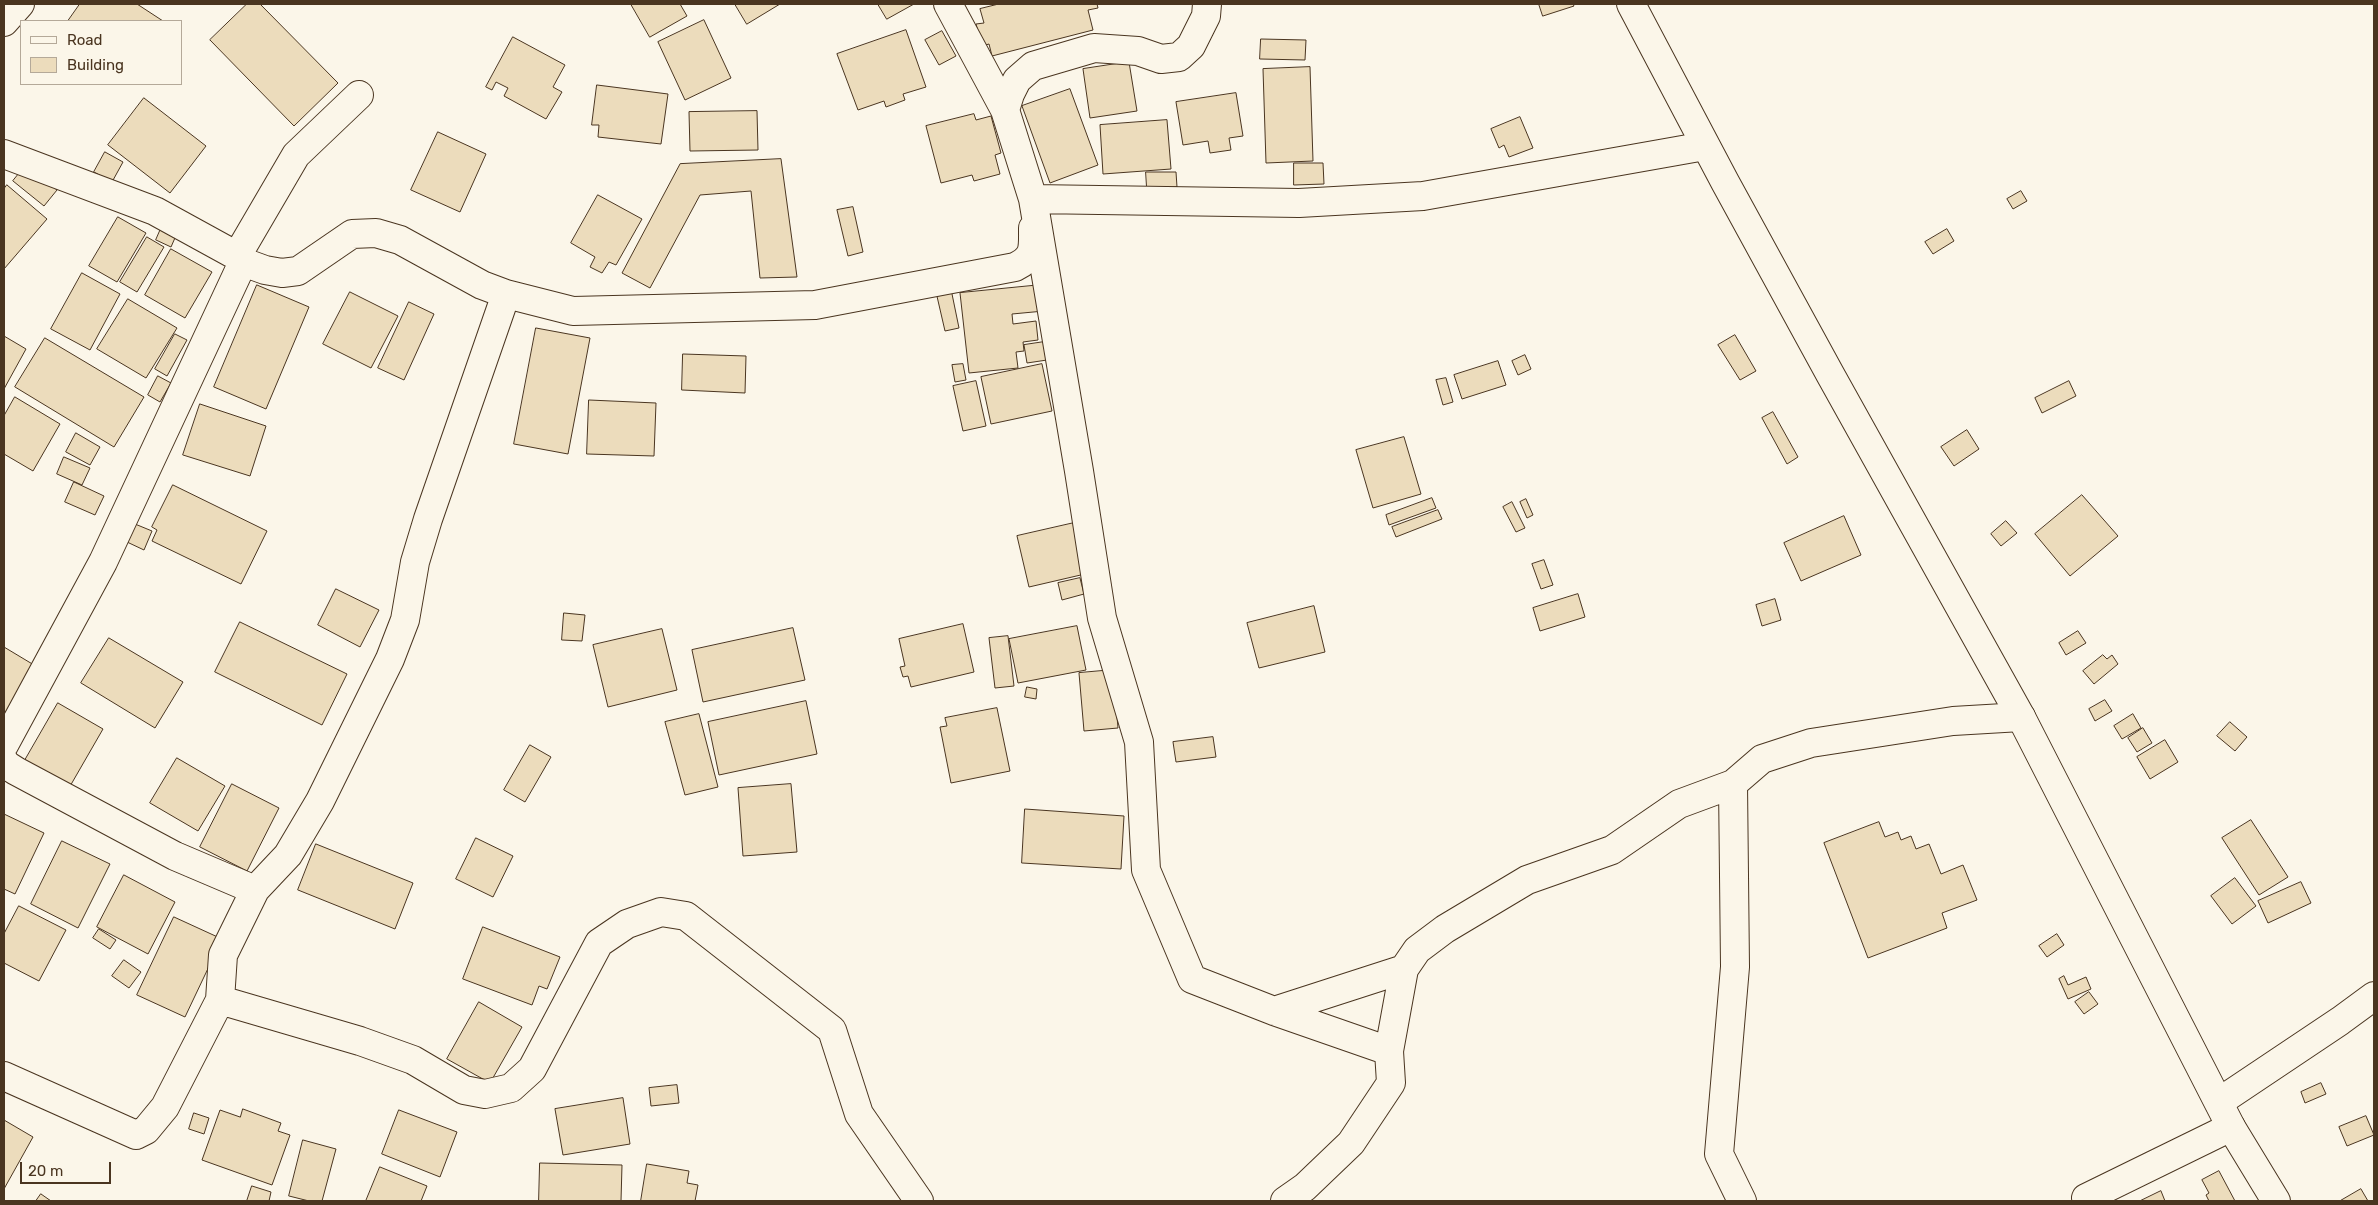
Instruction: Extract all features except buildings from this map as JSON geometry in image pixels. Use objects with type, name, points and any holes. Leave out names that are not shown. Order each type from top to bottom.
[{"type":"street","points":[[4,22],[20,4]]},
{"type":"street","points":[[948,4],[1005,110],[1033,199],[1080,471],[1102,618],[1139,742],[1146,870],[1192,979],[1274,1011],[1389,1051]]},
{"type":"street","points":[[1005,110],[1017,80],[1033,66],[1094,48],[1138,51],[1161,59],[1179,58],[1191,46],[1206,16],[1207,4]]},
{"type":"street","points":[[1631,4],[1705,146],[2021,717],[2220,1102],[2231,1127],[2276,1201]]},
{"type":"street","points":[[4,745],[103,562],[240,259],[296,155],[359,95]]},
{"type":"street","points":[[1033,199],[1299,203],[1422,196],[1705,146]]},
{"type":"street","points":[[4,154],[155,211],[240,259],[274,272],[298,271],[352,234],[376,232],[400,240],[482,285],[506,294],[573,311],[815,305],[1015,267],[1027,261],[1033,249],[1033,199]]},
{"type":"street","points":[[4,1076],[136,1135],[146,1130],[164,1107],[220,1000],[223,955],[255,890],[288,856],[320,801],[390,659],[405,620],[415,562],[428,519],[506,294]]},
{"type":"street","points":[[1285,1201],[1305,1187],[1351,1143],[1391,1083],[1389,1051],[1404,969],[1417,950],[1445,929],[1527,880],[1612,850],[1679,804],[1734,784],[1762,760],[1811,743],[1953,721],[2021,717]]},
{"type":"street","points":[[4,761],[5,764],[16,771],[175,856],[255,890]]},
{"type":"street","points":[[1734,784],[1735,967],[1719,1154],[1742,1201]]},
{"type":"street","points":[[220,1000],[360,1041],[413,1060],[464,1090],[485,1094],[511,1088],[532,1069],[599,943],[627,924],[661,912],[686,916],[832,1030],[859,1114],[919,1201]]},
{"type":"street","points":[[1274,1011],[1404,969]]},
{"type":"street","points":[[2220,1102],[2374,996]]},
{"type":"street","points":[[2086,1198],[2231,1127]]}]
